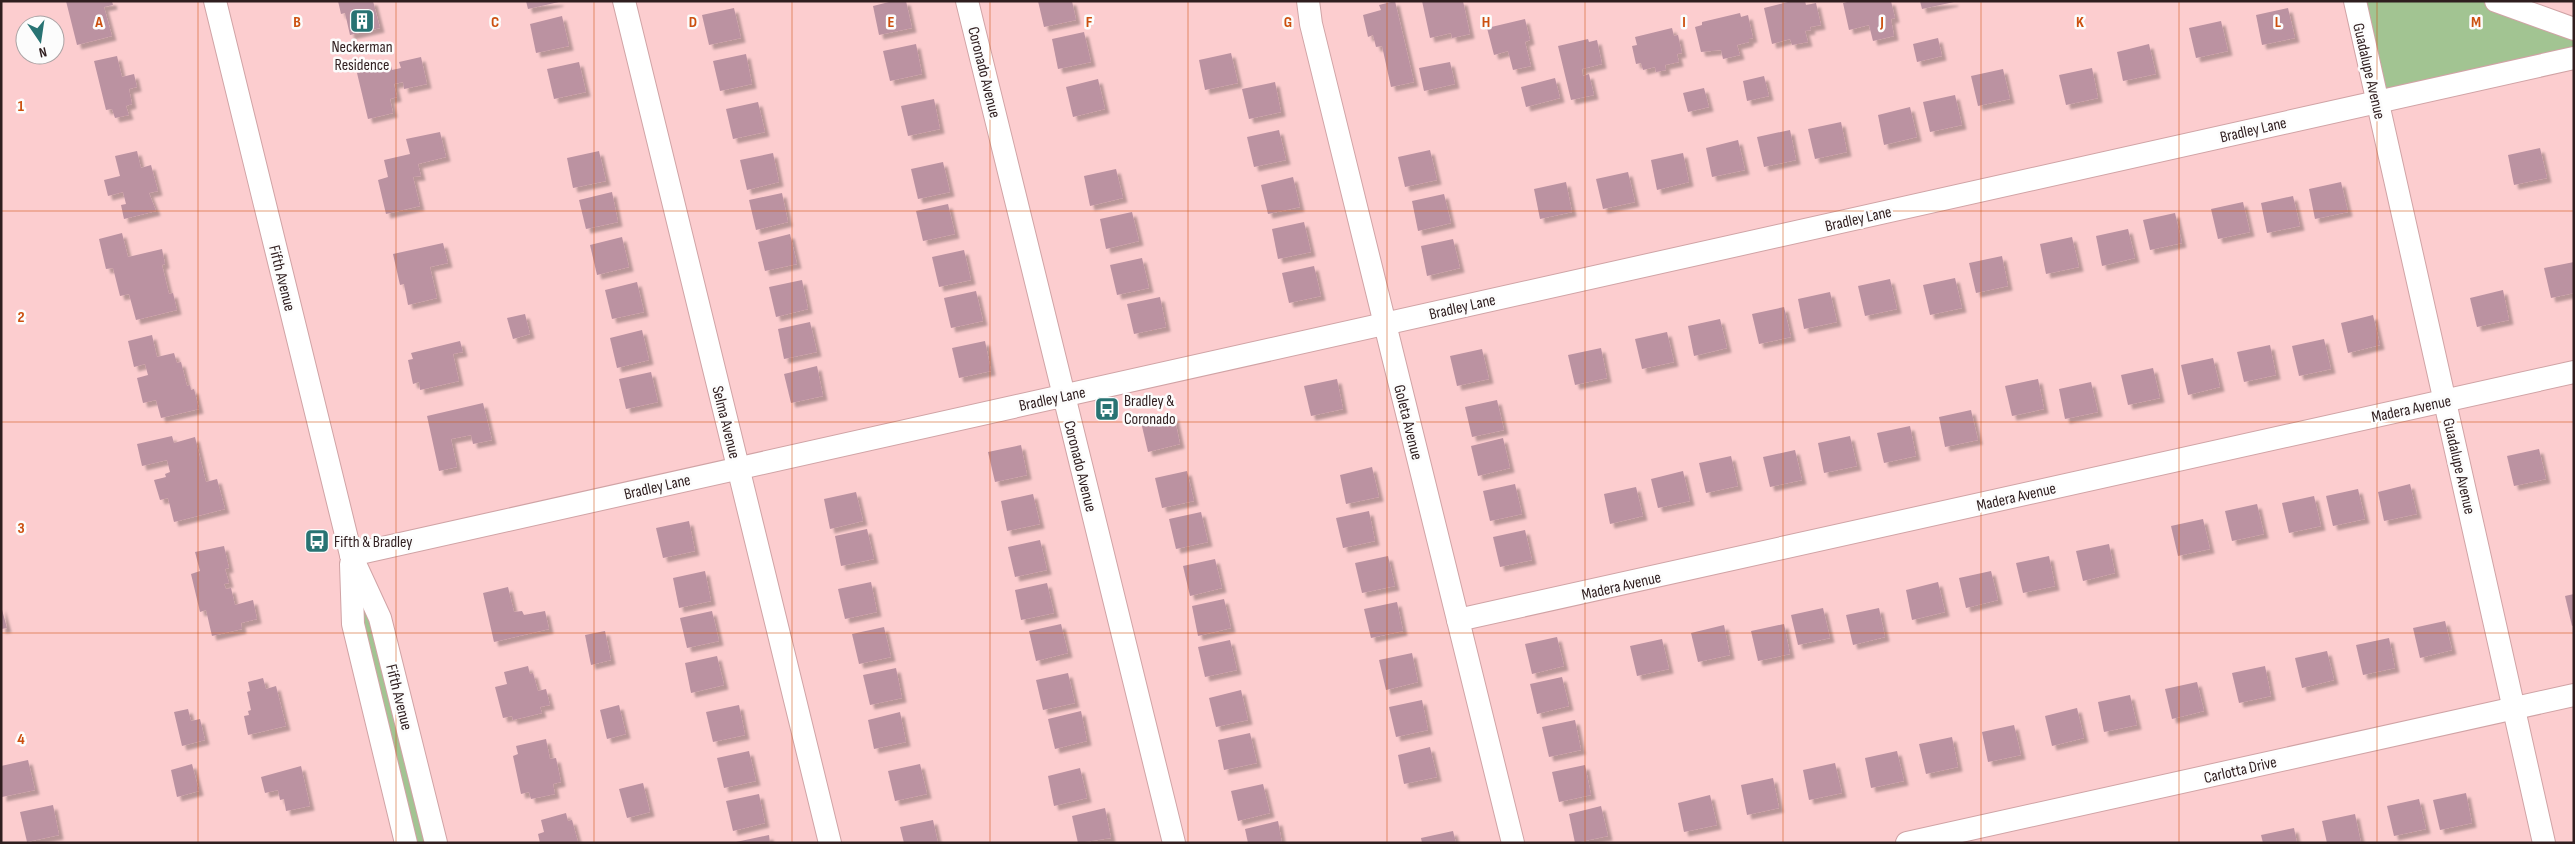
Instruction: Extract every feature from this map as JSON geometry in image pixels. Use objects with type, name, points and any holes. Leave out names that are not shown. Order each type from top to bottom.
[{"type":"street","name":"Fifth Avenue","points":[[214,1],[351,555],[380,618],[436,843]]},
{"type":"street","name":"Selma Avenue","points":[[624,1],[830,843]]},
{"type":"street","name":"Coronado Avenue","points":[[967,1],[1174,843]]},
{"type":"street","name":"Goleta Avenue","points":[[1308,1],[1311,24],[1513,843]]},
{"type":"street","name":"Guadalupe Avenue","points":[[2354,1],[2446,400],[2544,843]]},
{"type":"street","points":[[2496,1],[2574,29]]},
{"type":"street","name":"Bradley Lane","points":[[351,555],[2574,58]]},
{"type":"street","name":"Madera Avenue","points":[[1458,620],[2574,372]]},
{"type":"street","name":"Fifth Avenue","points":[[351,555],[353,624],[406,843]]},
{"type":"street","name":"Carlotta Drive","points":[[1907,843],[2574,695]]},
{"type":"green space","points":[[2355,1],[2496,1],[2574,29],[2574,58],[2377,102]]},
{"type":"green space","points":[[351,555],[436,843],[406,843]]},
{"type":"building","points":[[66,1],[112,1],[113,5],[104,7],[112,36],[77,45]]},
{"type":"building","name":"Neckerman Residence","points":[[338,1],[373,1],[380,28],[350,35],[345,13],[341,14]]},
{"type":"building","points":[[526,1],[559,1],[559,2],[528,9]]},
{"type":"building","points":[[893,1],[906,1],[912,28],[879,35],[873,6]]},
{"type":"building","points":[[1038,1],[1072,1],[1076,20],[1044,27]]},
{"type":"building","points":[[1395,1],[1414,82],[1391,87],[1382,46],[1376,47],[1373,35],[1368,37],[1363,15],[1381,10],[1379,5]]},
{"type":"building","points":[[1422,1],[1463,1],[1470,34],[1452,38],[1451,33],[1430,38]]},
{"type":"building","points":[[1792,1],[1805,1],[1806,5],[1816,3],[1821,25],[1810,27],[1811,30],[1805,31],[1808,42],[1792,45],[1790,39],[1772,44],[1764,8]]},
{"type":"building","points":[[1851,1],[1891,1],[1895,18],[1891,19],[1894,36],[1873,41],[1869,25],[1849,30],[1843,3]]},
{"type":"building","points":[[1920,1],[1954,1],[1954,2],[1922,9]]},
{"type":"building","points":[[734,8],[741,38],[709,45],[702,15]]},
{"type":"building","points":[[2288,8],[2295,38],[2262,45],[2256,15]]},
{"type":"building","points":[[1740,13],[1741,17],[1748,15],[1753,38],[1749,39],[1749,42],[1737,45],[1740,55],[1723,59],[1721,50],[1701,52],[1695,27],[1702,25],[1702,22]]},
{"type":"building","points":[[562,16],[569,46],[536,53],[530,24]]},
{"type":"building","points":[[1525,19],[1530,40],[1525,42],[1531,66],[1513,70],[1508,51],[1494,55],[1487,28]]},
{"type":"building","points":[[2221,21],[2228,51],[2196,58],[2189,28]]},
{"type":"building","points":[[1672,28],[1674,36],[1678,35],[1682,53],[1677,54],[1679,62],[1665,65],[1666,70],[1656,72],[1655,67],[1643,70],[1641,63],[1636,64],[1632,46],[1637,45],[1635,37]]},
{"type":"building","points":[[1084,32],[1091,62],[1058,69],[1052,39]]},
{"type":"building","points":[[1938,38],[1942,56],[1917,62],[1913,44]]},
{"type":"building","points":[[1588,39],[1589,42],[1597,40],[1602,64],[1582,69],[1583,76],[1589,74],[1594,95],[1571,100],[1558,46]]},
{"type":"building","points":[[916,44],[922,74],[890,81],[883,51]]},
{"type":"building","points":[[2149,44],[2156,74],[2123,81],[2117,52]]},
{"type":"building","points":[[1231,53],[1238,83],[1205,90],[1199,60]]},
{"type":"building","points":[[746,54],[752,84],[720,91],[713,61]]},
{"type":"building","points":[[117,56],[122,77],[134,74],[137,87],[129,89],[132,104],[126,106],[129,115],[115,118],[112,109],[106,110],[94,61]]},
{"type":"building","points":[[421,57],[427,84],[404,89],[403,82],[394,84],[397,97],[390,99],[393,113],[368,119],[357,73],[391,66],[392,70],[401,68],[399,62]]},
{"type":"building","points":[[579,62],[586,92],[554,99],[547,69]]},
{"type":"building","points":[[1450,62],[1455,84],[1424,91],[1419,68]]},
{"type":"building","points":[[2092,68],[2098,98],[2066,105],[2059,75]]},
{"type":"building","points":[[2003,69],[2010,99],[1978,106],[1971,76]]},
{"type":"building","points":[[1764,76],[1769,96],[1747,101],[1743,81]]},
{"type":"building","points":[[1555,78],[1560,98],[1526,107],[1521,87]]},
{"type":"building","points":[[1098,79],[1105,109],[1073,117],[1066,87]]},
{"type":"building","points":[[1275,82],[1281,112],[1249,119],[1242,89]]},
{"type":"building","points":[[1704,88],[1709,107],[1688,112],[1683,93]]},
{"type":"building","points":[[1955,95],[1962,125],[1930,132],[1923,102]]},
{"type":"building","points":[[934,99],[940,129],[908,136],[901,106]]},
{"type":"building","points":[[758,102],[765,132],[733,139],[726,109]]},
{"type":"building","points":[[1910,107],[1917,137],[1884,145],[1878,115]]},
{"type":"building","points":[[1841,122],[1847,152],[1815,159],[1808,129]]},
{"type":"building","points":[[1279,130],[1286,160],[1254,167],[1247,137]]},
{"type":"building","points":[[1790,130],[1796,160],[1764,167],[1757,137]]},
{"type":"building","points":[[440,132],[446,157],[418,164],[421,176],[413,177],[420,206],[386,214],[378,180],[388,177],[384,160],[410,154],[406,139]]},
{"type":"building","points":[[1738,140],[1745,170],[1712,177],[1706,148]]},
{"type":"building","points":[[2540,148],[2547,178],[2514,185],[2508,155]]},
{"type":"building","points":[[1430,150],[1437,180],[1405,187],[1398,157]]},
{"type":"building","points":[[137,151],[141,168],[151,165],[158,191],[149,193],[156,211],[124,219],[121,205],[126,204],[123,192],[108,196],[104,180],[120,176],[115,156]]},
{"type":"building","points":[[599,151],[606,181],[573,188],[567,158]]},
{"type":"building","points":[[773,153],[779,182],[747,190],[740,160]]},
{"type":"building","points":[[1683,153],[1689,182],[1657,190],[1651,160]]},
{"type":"building","points":[[943,162],[950,192],[918,199],[911,169]]},
{"type":"building","points":[[1116,169],[1123,198],[1090,206],[1084,176]]},
{"type":"building","points":[[1628,172],[1635,202],[1603,209],[1596,179]]},
{"type":"building","points":[[1293,177],[1300,207],[1268,214],[1261,185]]},
{"type":"building","points":[[1566,182],[1572,212],[1540,219],[1534,189]]},
{"type":"building","points":[[2341,182],[2348,212],[2315,219],[2309,189]]},
{"type":"building","points":[[612,192],[618,222],[586,229],[579,200]]},
{"type":"building","points":[[782,193],[788,222],[756,230],[749,200]]},
{"type":"building","points":[[1444,194],[1451,223],[1418,231],[1412,201]]},
{"type":"building","points":[[2293,196],[2300,226],[2267,233],[2261,203]]},
{"type":"building","points":[[2243,202],[2250,232],[2218,239],[2211,209]]},
{"type":"building","points":[[948,204],[955,234],[923,241],[916,211]]},
{"type":"building","points":[[1132,212],[1139,241],[1106,249],[1100,219]]},
{"type":"building","points":[[2175,213],[2182,243],[2150,250],[2143,220]]},
{"type":"building","points":[[1304,222],[1311,252],[1278,259],[1272,229]]},
{"type":"building","points":[[2128,229],[2135,258],[2102,266],[2096,236]]},
{"type":"building","points":[[122,233],[128,257],[162,249],[165,264],[162,265],[169,294],[173,293],[177,310],[136,320],[129,294],[120,296],[113,268],[106,269],[99,239]]},
{"type":"building","points":[[790,234],[797,264],[765,271],[758,242]]},
{"type":"building","points":[[622,237],[629,267],[597,275],[590,245]]},
{"type":"building","points":[[2072,237],[2079,267],[2046,274],[2040,244]]},
{"type":"building","points":[[1453,239],[1460,268],[1427,276],[1421,246]]},
{"type":"building","points":[[443,243],[448,263],[430,267],[437,298],[408,305],[404,284],[400,285],[393,254]]},
{"type":"building","points":[[964,250],[971,280],[939,287],[932,257]]},
{"type":"building","points":[[2002,256],[2008,286],[1976,293],[1969,263]]},
{"type":"building","points":[[1142,258],[1149,288],[1117,295],[1110,265]]},
{"type":"building","points":[[2574,262],[2574,293],[2551,298],[2544,268]]},
{"type":"building","points":[[1314,266],[1321,296],[1289,303],[1282,273]]},
{"type":"building","points":[[1955,278],[1962,308],[1930,315],[1923,285]]},
{"type":"building","points":[[1890,279],[1897,309],[1865,316],[1858,286]]},
{"type":"building","points":[[802,280],[808,309],[776,317],[769,287]]},
{"type":"building","points":[[637,282],[644,312],[612,319],[605,290]]},
{"type":"building","points":[[2503,290],[2509,320],[2477,327],[2470,298]]},
{"type":"building","points":[[976,291],[983,321],[951,328],[944,298]]},
{"type":"building","points":[[1830,292],[1837,322],[1804,329],[1798,299]]},
{"type":"building","points":[[1160,297],[1166,327],[1134,334],[1127,304]]},
{"type":"building","points":[[1784,307],[1791,337],[1759,344],[1752,314]]},
{"type":"building","points":[[525,314],[530,334],[513,339],[507,318]]},
{"type":"building","points":[[2373,315],[2380,345],[2348,353],[2341,323]]},
{"type":"building","points":[[1720,319],[1727,348],[1694,356],[1688,326]]},
{"type":"building","points":[[810,322],[817,352],[784,359],[778,329]]},
{"type":"building","points":[[642,330],[649,360],[617,368],[610,338]]},
{"type":"building","points":[[1667,332],[1674,362],[1642,369],[1635,339]]},
{"type":"building","points":[[152,335],[157,357],[174,353],[177,363],[181,362],[187,386],[190,385],[191,390],[194,389],[199,409],[161,418],[156,400],[143,403],[137,378],[148,375],[145,364],[134,367],[128,341]]},
{"type":"building","points":[[2324,339],[2331,369],[2299,376],[2292,346]]},
{"type":"building","points":[[460,341],[463,352],[453,354],[459,381],[420,390],[419,382],[413,384],[408,360],[413,359],[411,353]]},
{"type":"building","points":[[985,341],[991,371],[959,378],[952,348]]},
{"type":"building","points":[[2270,345],[2276,375],[2244,382],[2237,352]]},
{"type":"building","points":[[1601,348],[1607,378],[1575,385],[1568,355]]},
{"type":"building","points":[[1482,349],[1489,379],[1457,386],[1450,356]]},
{"type":"building","points":[[2213,358],[2220,387],[2188,395],[2181,365]]},
{"type":"building","points":[[817,366],[823,396],[791,403],[784,374]]},
{"type":"building","points":[[2153,368],[2160,398],[2128,405],[2121,375]]},
{"type":"building","points":[[651,372],[658,402],[626,409],[619,379]]},
{"type":"building","points":[[1337,379],[1343,409],[1311,416],[1304,386]]},
{"type":"building","points":[[2038,379],[2044,409],[2012,416],[2005,386]]},
{"type":"building","points":[[2091,382],[2098,412],[2065,419],[2059,389]]},
{"type":"building","points":[[1497,400],[1504,430],[1472,437],[1465,407]]},
{"type":"building","points":[[483,403],[492,440],[473,444],[471,435],[451,439],[457,467],[439,471],[427,416]]},
{"type":"building","points":[[1971,410],[1978,440],[1945,447],[1939,417]]},
{"type":"building","points":[[1174,415],[1180,444],[1148,452],[1141,422]]},
{"type":"building","points":[[1910,426],[1916,456],[1884,463],[1877,433]]},
{"type":"building","points":[[172,436],[174,443],[195,437],[206,482],[217,479],[225,509],[174,522],[168,498],[160,500],[154,480],[166,477],[165,474],[170,472],[167,460],[142,466],[137,444]]},
{"type":"building","points":[[1850,436],[1857,466],[1824,473],[1818,443]]},
{"type":"building","points":[[1503,438],[1510,468],[1478,476],[1471,446]]},
{"type":"building","points":[[1021,445],[1027,475],[995,482],[988,452]]},
{"type":"building","points":[[2539,449],[2546,479],[2514,486],[2507,456]]},
{"type":"building","points":[[1795,450],[1802,480],[1770,487],[1763,457]]},
{"type":"building","points":[[1731,456],[1738,486],[1706,493],[1699,463]]},
{"type":"building","points":[[1372,467],[1379,497],[1346,504],[1340,475]]},
{"type":"building","points":[[1187,471],[1194,501],[1162,508],[1155,478]]},
{"type":"building","points":[[1683,471],[1690,501],[1658,508],[1651,479]]},
{"type":"building","points":[[1515,484],[1522,514],[1490,521],[1483,491]]},
{"type":"building","points":[[2410,484],[2417,514],[2384,521],[2378,492]]},
{"type":"building","points":[[1636,487],[1643,516],[1610,524],[1604,494]]},
{"type":"building","points":[[2358,489],[2365,519],[2333,526],[2326,496]]},
{"type":"building","points":[[856,492],[863,521],[830,529],[824,499]]},
{"type":"building","points":[[1033,494],[1040,524],[1007,531],[1001,501]]},
{"type":"building","points":[[2314,496],[2321,526],[2289,533],[2282,503]]},
{"type":"building","points":[[2257,504],[2264,534],[2232,541],[2225,511]]},
{"type":"building","points":[[1369,511],[1375,541],[1343,548],[1336,518]]},
{"type":"building","points":[[1201,512],[1208,542],[1176,549],[1169,519]]},
{"type":"building","points":[[2203,519],[2210,549],[2178,556],[2171,526]]},
{"type":"building","points":[[689,521],[695,551],[663,558],[656,528]]},
{"type":"building","points":[[867,529],[874,559],[841,566],[835,536]]},
{"type":"building","points":[[1525,530],[1532,560],[1500,567],[1493,537]]},
{"type":"building","points":[[1040,540],[1047,570],[1015,577],[1008,547]]},
{"type":"building","points":[[2109,544],[2115,573],[2083,581],[2076,551]]},
{"type":"building","points":[[224,546],[229,568],[225,569],[229,583],[224,584],[226,589],[231,588],[235,605],[253,600],[257,619],[241,623],[242,629],[212,636],[206,610],[200,612],[191,574],[200,571],[195,552]]},
{"type":"building","points":[[1388,556],[1395,586],[1362,593],[1355,563]]},
{"type":"building","points":[[2049,556],[2055,586],[2023,593],[2016,563]]},
{"type":"building","points":[[1215,559],[1222,588],[1190,596],[1183,566]]},
{"type":"building","points":[[705,571],[711,601],[679,608],[673,578]]},
{"type":"building","points":[[1991,571],[1998,600],[1966,608],[1959,578]]},
{"type":"building","points":[[871,582],[877,612],[845,619],[838,589]]},
{"type":"building","points":[[1938,582],[1945,612],[1912,620],[1906,590]]},
{"type":"building","points":[[1047,583],[1054,613],[1021,620],[1015,590]]},
{"type":"building","points":[[508,587],[514,612],[522,611],[524,615],[545,611],[549,629],[494,642],[483,593]]},
{"type":"building","points":[[2574,594],[2574,625],[2572,626],[2565,596]]},
{"type":"building","points":[[1224,599],[1231,628],[1198,636],[1192,606]]},
{"type":"building","points":[[1397,602],[1403,631],[1371,638],[1364,609]]},
{"type":"building","points":[[1,606],[7,628],[1,629]]},
{"type":"building","points":[[1823,608],[1830,638],[1798,645],[1791,615]]},
{"type":"building","points":[[1879,608],[1885,637],[1853,645],[1846,615]]},
{"type":"building","points":[[712,611],[719,641],[687,648],[680,618]]},
{"type":"building","points":[[2445,621],[2452,650],[2420,658],[2413,628]]},
{"type":"building","points":[[1061,624],[1068,653],[1036,661],[1029,631]]},
{"type":"building","points":[[1784,624],[1790,654],[1758,661],[1751,631]]},
{"type":"building","points":[[1724,625],[1730,655],[1698,662],[1691,633]]},
{"type":"building","points":[[884,627],[891,657],[859,664],[852,634]]},
{"type":"building","points":[[605,631],[611,660],[591,665],[585,635]]},
{"type":"building","points":[[1557,637],[1564,666],[1532,674],[1525,644]]},
{"type":"building","points":[[2389,638],[2395,668],[2363,675],[2356,645]]},
{"type":"building","points":[[1662,639],[1669,669],[1637,676],[1630,646]]},
{"type":"building","points":[[1230,640],[1237,670],[1205,677],[1198,647]]},
{"type":"building","points":[[2327,651],[2334,680],[2302,688],[2295,658]]},
{"type":"building","points":[[1412,653],[1418,682],[1386,690],[1379,660]]},
{"type":"building","points":[[717,656],[724,685],[691,693],[685,663]]},
{"type":"building","points":[[528,666],[530,674],[533,673],[538,691],[546,689],[550,705],[540,707],[542,713],[513,720],[512,716],[503,718],[495,687],[507,684],[504,672]]},
{"type":"building","points":[[2265,666],[2271,696],[2239,703],[2232,673]]},
{"type":"building","points":[[896,668],[902,698],[870,705],[863,675]]},
{"type":"building","points":[[1068,673],[1075,703],[1043,710],[1036,680]]},
{"type":"building","points":[[1562,677],[1569,706],[1537,714],[1530,684]]},
{"type":"building","points":[[263,678],[266,689],[276,686],[286,726],[248,735],[244,716],[249,715],[248,711],[251,710],[247,692],[250,691],[248,682]]},
{"type":"building","points":[[2197,682],[2204,711],[2172,719],[2165,689]]},
{"type":"building","points":[[1241,690],[1248,720],[1216,727],[1209,698]]},
{"type":"building","points":[[2130,695],[2137,725],[2104,732],[2098,702]]},
{"type":"building","points":[[1422,700],[1428,730],[1396,737],[1389,707]]},
{"type":"building","points":[[619,705],[626,734],[607,739],[600,710]]},
{"type":"building","points":[[739,705],[745,735],[713,742],[706,712]]},
{"type":"building","points":[[2077,708],[2084,738],[2052,746],[2045,716]]},
{"type":"building","points":[[188,709],[191,721],[200,719],[205,740],[182,746],[174,712]]},
{"type":"building","points":[[1081,711],[1087,741],[1055,749],[1048,719]]},
{"type":"building","points":[[900,712],[906,742],[874,749],[868,720]]},
{"type":"building","points":[[1575,720],[1581,750],[1549,757],[1542,727]]},
{"type":"building","points":[[2014,725],[2021,755],[1988,762],[1982,732]]},
{"type":"building","points":[[1250,733],[1257,763],[1224,770],[1218,740]]},
{"type":"building","points":[[1952,737],[1958,767],[1926,774],[1919,744]]},
{"type":"building","points":[[546,739],[550,759],[556,758],[561,782],[553,784],[555,794],[531,799],[529,792],[521,794],[513,756],[518,754],[516,746]]},
{"type":"building","points":[[1430,747],[1437,777],[1404,784],[1398,755]]},
{"type":"building","points":[[749,751],[756,781],[724,788],[717,758]]},
{"type":"building","points":[[1897,751],[1904,781],[1871,788],[1865,758]]},
{"type":"building","points":[[28,760],[35,790],[2,797],[1,766]]},
{"type":"building","points":[[1835,763],[1842,793],[1809,800],[1803,770]]},
{"type":"building","points":[[192,764],[199,791],[177,797],[171,770]]},
{"type":"building","points":[[920,764],[927,794],[895,801],[888,771]]},
{"type":"building","points":[[1585,765],[1591,795],[1559,802],[1552,772]]},
{"type":"building","points":[[301,766],[310,806],[286,811],[284,799],[280,800],[278,790],[265,793],[261,777]]},
{"type":"building","points":[[1080,768],[1087,798],[1054,806],[1048,776]]},
{"type":"building","points":[[1773,778],[1779,808],[1747,815],[1741,785]]},
{"type":"building","points":[[643,783],[650,812],[627,818],[619,789]]},
{"type":"building","points":[[1263,784],[1270,813],[1238,821],[1231,791]]},
{"type":"building","points":[[2466,793],[2472,823],[2440,830],[2433,800]]},
{"type":"building","points":[[759,794],[765,823],[733,831],[726,801]]},
{"type":"building","points":[[1710,795],[1717,825],[1684,832],[1678,803]]},
{"type":"building","points":[[2419,799],[2426,829],[2394,836],[2387,806]]},
{"type":"building","points":[[53,805],[59,835],[27,842],[20,812]]},
{"type":"building","points":[[1601,806],[1608,836],[1575,843],[1569,814]]},
{"type":"building","points":[[1105,808],[1111,838],[1078,843],[1072,816]]},
{"type":"building","points":[[566,813],[568,821],[572,820],[578,842],[540,843],[538,834],[544,832],[541,820]]},
{"type":"building","points":[[2355,814],[2361,843],[2327,843],[2322,821]]},
{"type":"building","points":[[933,820],[938,843],[904,843],[900,827]]},
{"type":"building","points":[[1278,821],[1282,843],[1248,843],[1245,829]]},
{"type":"building","points":[[2294,828],[2297,843],[2263,843],[2261,835]]},
{"type":"building","points":[[1453,831],[1456,843],[1422,843],[1421,838]]},
{"type":"building","points":[[769,835],[770,843],[736,843],[736,842]]},
{"type":"place","name":"Neckerman Residence","points":[[362,21]]},
{"type":"place","name":"Bradley & Coronado","points":[[1107,409]]},
{"type":"place","name":"Fifth & Bradley","points":[[317,541]]}]
